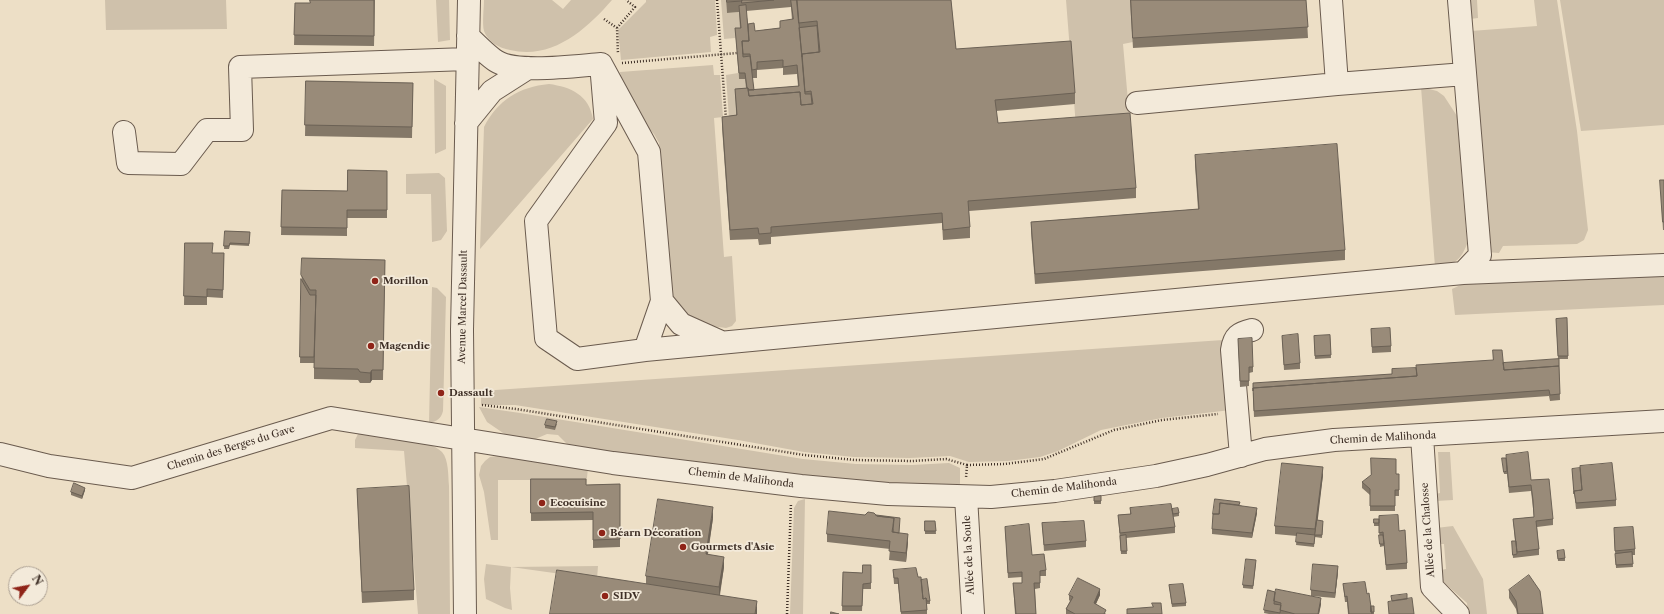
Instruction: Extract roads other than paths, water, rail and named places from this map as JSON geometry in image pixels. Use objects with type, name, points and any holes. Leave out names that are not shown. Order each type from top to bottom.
[{"type":"street","name":"Avenue Marcel Dassault","points":[[465,614],[462,440],[462,322],[469,0]]},
{"type":"street","points":[[1331,0],[1338,84]]},
{"type":"street","points":[[1459,0],[1480,255],[1463,273]]},
{"type":"street","points":[[468,36],[496,61],[512,67],[528,68],[610,64]]},
{"type":"street","points":[[124,132],[128,163],[181,164],[207,130],[242,130],[240,67],[467,59]]},
{"type":"street","points":[[610,64],[649,152],[662,301],[645,350]]},
{"type":"street","points":[[610,64],[606,123],[536,221],[546,338],[577,358],[645,350],[1463,273],[1664,265]]},
{"type":"street","points":[[466,123],[492,91],[528,68]]},
{"type":"street","points":[[1137,103],[1338,84],[1465,74]]},
{"type":"street","points":[[662,301],[681,324],[722,343]]},
{"type":"street","points":[[1242,456],[1233,369],[1233,341],[1240,333],[1252,330]]},
{"type":"street","name":"Chemin des Berges du Gave","points":[[0,454],[49,466],[132,478],[331,418],[462,440]]},
{"type":"street","name":"Chemin de Malihonda","points":[[462,440],[613,463],[792,484],[888,494],[991,497],[1055,491],[1156,476],[1265,450],[1334,440],[1664,421]]},
{"type":"street","name":"Allée de la Chalosse","points":[[1422,436],[1432,587],[1458,614]]},
{"type":"street","name":"Allée de la Soule","points":[[966,497],[973,614]]},
{"type":"place","name":"Morillon","points":[[375,281]]},
{"type":"place","name":"Magendie","points":[[371,346]]},
{"type":"place","name":"Dassault","points":[[441,393]]},
{"type":"place","name":"Ecocuisine","points":[[542,503]]},
{"type":"place","name":"Béarn Décoration","points":[[602,533]]},
{"type":"place","name":"Gourmets d'Asie","points":[[683,547]]},
{"type":"place","name":"SIDV","points":[[605,596]]}]
